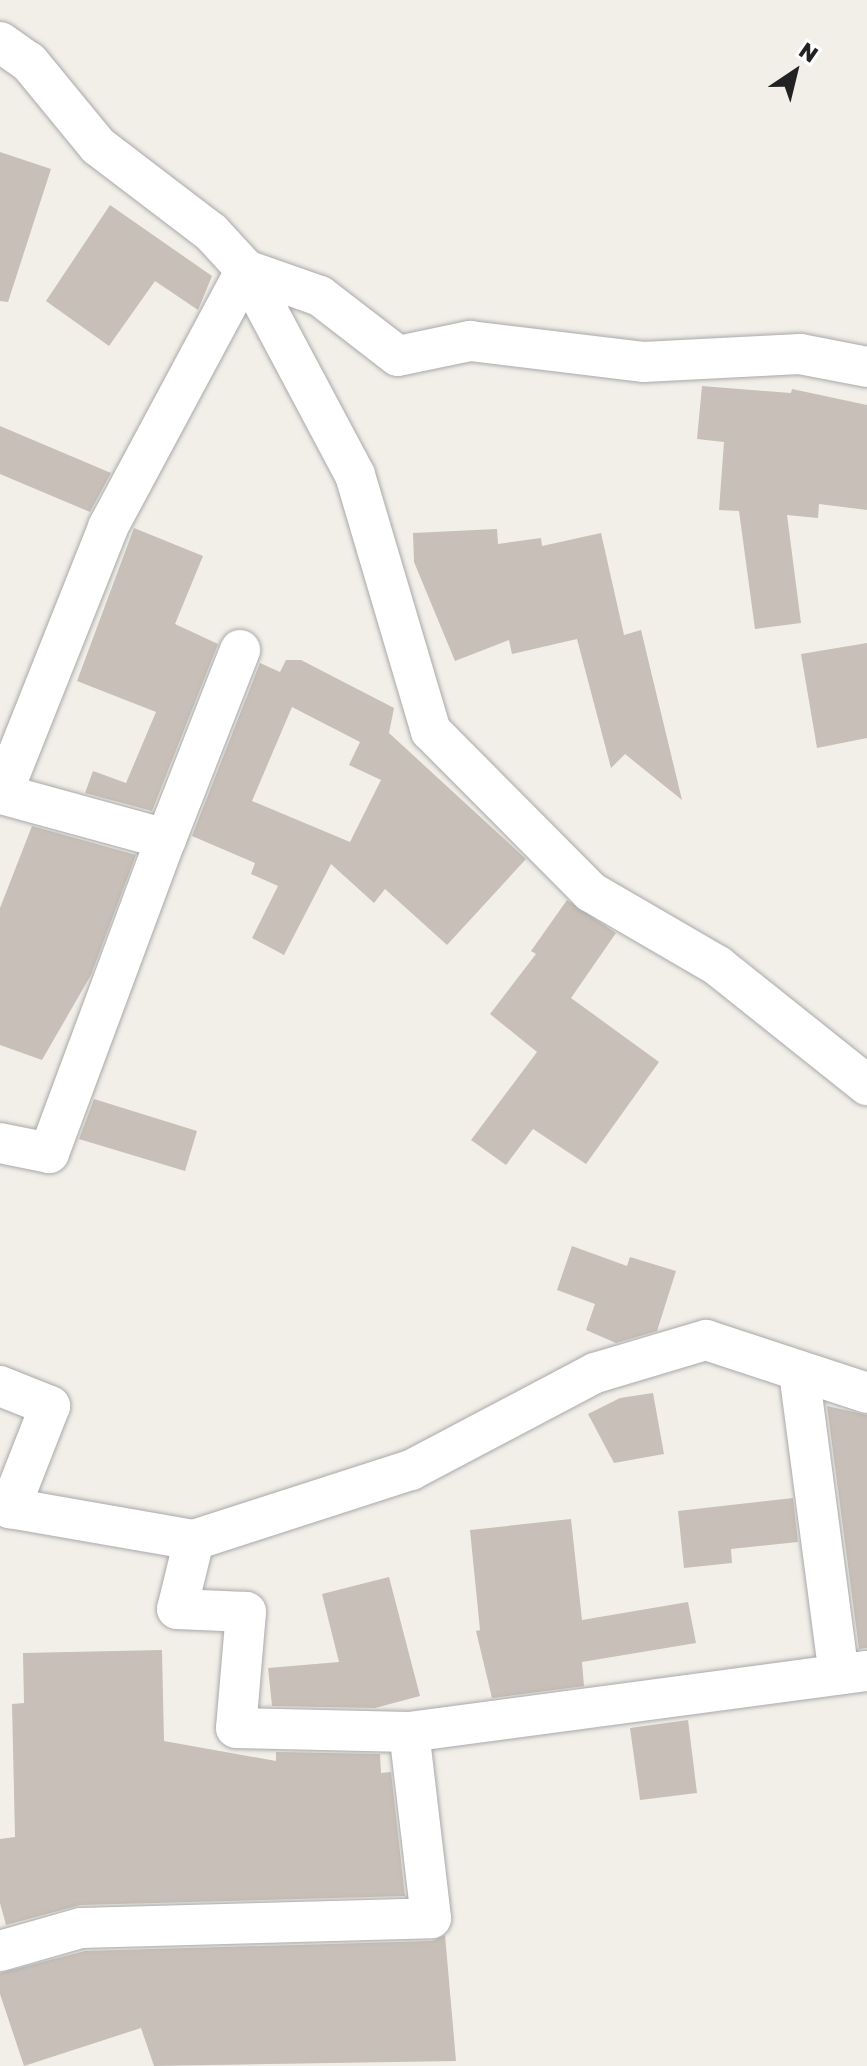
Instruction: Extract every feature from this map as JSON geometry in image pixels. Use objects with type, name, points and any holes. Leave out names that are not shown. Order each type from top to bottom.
[{"type":"street","points":[[0,42],[29,62],[98,146],[211,232],[246,270],[355,475],[431,731],[591,892],[718,966],[867,1085]]},
{"type":"street","points":[[246,270],[320,296],[398,356],[470,341],[643,362],[800,354],[867,367]]},
{"type":"street","points":[[166,839],[2,794],[108,527],[246,270]]},
{"type":"street","points":[[0,1143],[49,1153],[240,650]]},
{"type":"street","points":[[0,1386],[50,1406],[10,1508],[194,1540],[411,1470],[595,1373],[706,1340],[867,1393]]},
{"type":"street","points":[[194,1540],[177,1609],[246,1612],[236,1728],[409,1732],[853,1672],[799,1372]]},
{"type":"street","points":[[0,1951],[81,1928],[431,1918],[409,1732]]},
{"type":"building","points":[[0,152],[51,169],[8,302],[0,301]]},
{"type":"building","points":[[110,205],[212,276],[198,310],[155,281],[109,346],[46,301]]},
{"type":"building","points":[[702,386],[791,393],[792,389],[867,405],[867,510],[819,504],[818,518],[787,515],[801,623],[755,629],[739,511],[719,510],[724,442],[697,439]]},
{"type":"building","points":[[0,426],[111,473],[90,512],[0,474]]},
{"type":"building","points":[[134,528],[203,556],[175,624],[218,644],[152,811],[85,793],[93,771],[126,783],[156,712],[77,681]]},
{"type":"building","points":[[497,529],[498,544],[541,538],[542,546],[601,533],[624,635],[641,630],[682,800],[625,754],[611,768],[577,639],[512,654],[509,640],[455,661],[414,562],[413,533]]},
{"type":"building","points":[[867,643],[867,738],[817,748],[801,654]]},
{"type":"building","points":[[286,660],[301,660],[394,708],[389,733],[526,859],[447,945],[385,889],[374,903],[331,864],[284,955],[252,938],[278,886],[251,874],[255,863],[192,836],[260,663],[280,672]],"holes":[[[292,707],[360,742],[349,765],[381,780],[350,842],[252,801]]]},
{"type":"building","points":[[32,826],[136,855],[91,975],[42,1060],[0,1045],[0,908]]},
{"type":"building","points":[[567,900],[616,933],[571,998],[659,1062],[586,1164],[533,1129],[506,1165],[471,1140],[537,1052],[490,1014],[536,954],[531,951]]},
{"type":"building","points":[[94,1099],[197,1131],[185,1171],[79,1139]]},
{"type":"building","points":[[572,1246],[627,1266],[630,1257],[676,1271],[657,1331],[616,1343],[586,1330],[595,1304],[557,1290]]},
{"type":"building","points":[[653,1393],[664,1454],[614,1463],[588,1414],[620,1398]]},
{"type":"building","points":[[827,1406],[867,1415],[867,1648],[859,1649]]},
{"type":"building","points":[[793,1498],[798,1542],[731,1549],[732,1563],[684,1568],[678,1511]]},
{"type":"building","points":[[571,1519],[582,1620],[688,1602],[696,1643],[582,1662],[584,1686],[492,1698],[476,1631],[480,1630],[470,1530]]},
{"type":"building","points":[[389,1577],[420,1696],[375,1708],[272,1706],[268,1668],[339,1662],[322,1594]]},
{"type":"building","points":[[162,1650],[164,1741],[276,1761],[276,1752],[380,1754],[381,1773],[391,1772],[405,1896],[80,1905],[6,1925],[0,1903],[0,1839],[15,1837],[12,1704],[24,1703],[23,1653]]},
{"type":"building","points":[[688,1720],[697,1793],[640,1800],[630,1728]]},
{"type":"building","points":[[445,1935],[456,2061],[154,2066],[141,2028],[24,2066],[0,1994],[0,1973],[85,1951],[432,1941]]}]
